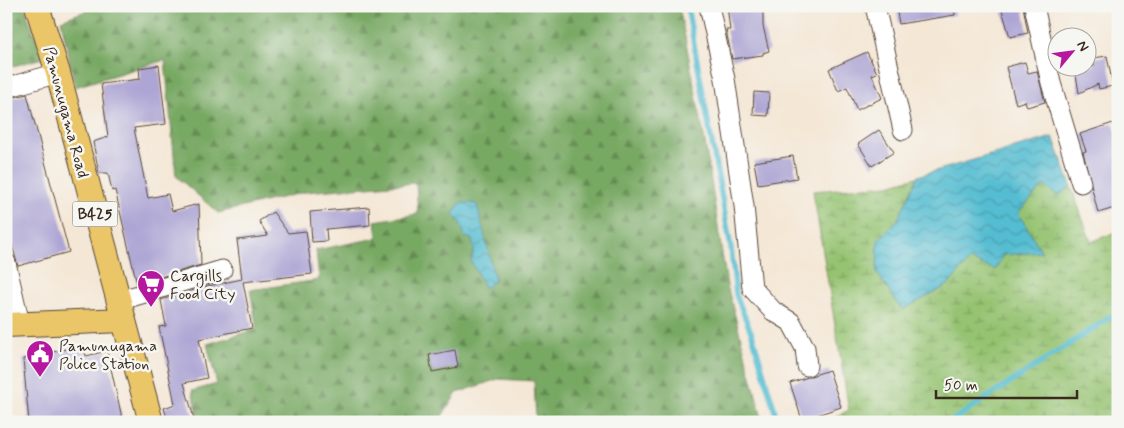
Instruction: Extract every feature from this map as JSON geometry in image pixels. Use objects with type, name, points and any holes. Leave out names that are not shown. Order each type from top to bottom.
[{"type":"main road","name":"Pamunugama Road","points":[[37,6],[58,73],[151,422]]},
{"type":"main road","points":[[13,324],[120,311]]},
{"type":"street","points":[[710,6],[731,118],[744,206],[752,288],[772,311],[790,322],[805,348],[807,366]]},
{"type":"street","points":[[875,6],[903,130]]},
{"type":"street","points":[[1034,6],[1051,83],[1081,183]]},
{"type":"street","points":[[6,88],[58,73]]},
{"type":"street","points":[[6,263],[13,324]]},
{"type":"street","points":[[120,311],[222,270]]},
{"type":"green space","points":[[6,6],[24,6],[43,58],[6,68]]},
{"type":"green space","points":[[99,6],[679,6],[705,142],[727,285],[763,422],[536,422],[534,381],[498,379],[457,393],[438,422],[200,422],[192,391],[217,384],[207,344],[257,329],[250,290],[319,280],[316,250],[377,238],[375,221],[418,214],[416,183],[305,192],[218,213],[176,176],[165,60],[75,87],[61,20]]},
{"type":"green space","points":[[1053,137],[1091,242],[1118,231],[1118,422],[826,422],[849,410],[813,191],[889,185]]},
{"type":"water","points":[[1053,137],[1071,186],[1058,196],[1044,185],[1018,213],[1042,252],[1003,255],[995,270],[970,260],[948,285],[902,310],[877,273],[878,240],[897,221],[918,176]]},
{"type":"water","points":[[461,202],[477,204],[495,280],[485,288],[471,261],[474,250],[472,239],[465,237],[460,222],[453,214]]},
{"type":"building","points":[[727,6],[763,6],[763,26],[769,51],[763,53],[763,55],[732,59],[726,30],[730,30]]},
{"type":"building","points":[[896,6],[954,6],[955,15],[899,24]]},
{"type":"building","points":[[1023,6],[1028,33],[1010,37],[1002,10]]},
{"type":"building","points":[[867,52],[877,73],[872,75],[882,98],[857,110],[847,87],[838,91],[829,69]]},
{"type":"building","points":[[1107,56],[1113,86],[1099,89],[1098,84],[1079,93],[1076,78],[1096,78],[1096,58]]},
{"type":"building","points":[[1025,62],[1028,73],[1037,71],[1045,102],[1027,107],[1025,101],[1016,104],[1006,67]]},
{"type":"building","points":[[159,65],[166,124],[134,128],[148,198],[168,194],[172,211],[199,204],[201,265],[137,284],[115,190],[112,191],[108,173],[99,173],[93,142],[108,137],[101,84],[140,79],[139,68]]},
{"type":"building","points":[[754,92],[769,93],[768,116],[753,115]]},
{"type":"building","points":[[27,94],[69,252],[18,266],[6,224],[6,99]]},
{"type":"building","points":[[1113,123],[1118,137],[1118,207],[1098,213],[1083,152],[1086,151],[1080,134]]},
{"type":"building","points":[[879,130],[894,152],[872,166],[858,144]]},
{"type":"building","points":[[793,156],[797,178],[758,184],[754,162]]},
{"type":"building","points":[[369,207],[370,225],[326,229],[327,241],[312,242],[310,212]]},
{"type":"building","points":[[273,212],[288,233],[306,231],[312,274],[243,282],[252,328],[199,339],[207,378],[184,383],[195,422],[168,422],[164,408],[175,404],[159,327],[166,326],[161,300],[204,287],[242,279],[237,240],[268,236],[259,221]]},
{"type":"building","points":[[83,345],[86,356],[107,351],[123,422],[29,422],[23,359]]},
{"type":"building","points":[[455,350],[458,367],[432,372],[429,355]]},
{"type":"building","points":[[829,370],[841,407],[802,420],[790,383]]},
{"type":"waterway","points":[[687,6],[731,248],[736,295],[753,337],[778,422]]},
{"type":"waterway","points":[[950,422],[1118,312]]},
{"type":"place","name":"Cargills Food City","points":[[151,308]]},
{"type":"place","name":"Pamunugama Police Station","points":[[40,378]]}]
